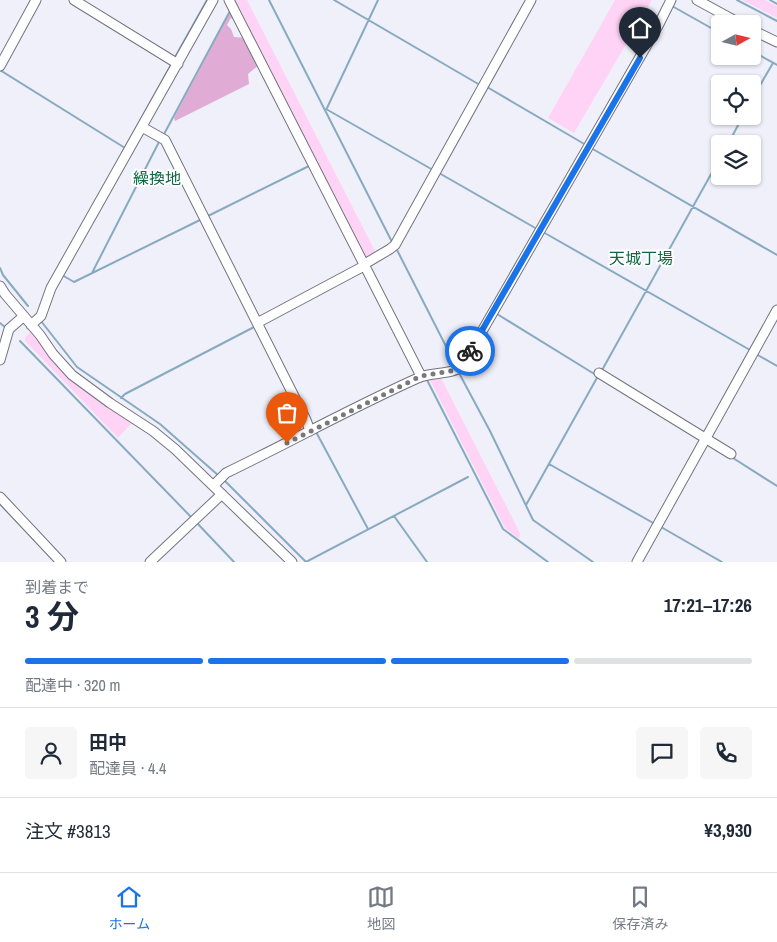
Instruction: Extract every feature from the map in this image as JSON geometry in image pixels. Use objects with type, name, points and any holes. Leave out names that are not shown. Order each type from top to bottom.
[{"type":"street","points":[[0,66],[36,0]]},
{"type":"street","points":[[74,0],[174,62]]},
{"type":"street","points":[[36,320],[143,125],[174,62],[213,0]]},
{"type":"street","points":[[258,323],[394,246],[531,0]]},
{"type":"street","points":[[697,0],[724,15]]},
{"type":"street","points":[[218,480],[311,428],[422,375],[457,369],[588,147],[670,3]]},
{"type":"street","points":[[232,6],[312,165],[422,375]]},
{"type":"street","points":[[761,34],[777,42]]},
{"type":"street","points":[[143,125],[162,137],[311,428]]},
{"type":"street","points":[[0,286],[24,316],[36,320],[53,354],[72,375],[110,403],[153,430],[186,459],[218,480],[222,494],[292,562]]},
{"type":"street","points":[[637,562],[777,310]]},
{"type":"street","points":[[0,360],[8,330],[24,316]]},
{"type":"street","points":[[600,374],[730,454]]},
{"type":"street","points":[[150,562],[222,494]]},
{"type":"street","points":[[0,497],[61,562]]},
{"type":"shaded area","points":[[236,0],[247,0],[377,255],[367,260],[239,11]]},
{"type":"shaded area","points":[[615,0],[652,0],[574,133],[548,118]]},
{"type":"shaded area","points":[[742,0],[765,0],[777,6],[777,18]]},
{"type":"shaded area","points":[[230,12],[232,12],[236,21],[231,18],[227,25],[234,37],[247,38],[260,64],[248,74],[249,84],[175,121],[174,118]]},
{"type":"shaded area","points":[[32,330],[52,356],[133,422],[118,438],[25,341],[25,338]]},
{"type":"shaded area","points":[[440,376],[519,531],[519,539],[505,528],[429,378]]},
{"type":"waterway","points":[[174,59],[207,0]]},
{"type":"waterway","points":[[234,0],[237,6]]},
{"type":"waterway","points":[[269,0],[392,242]]},
{"type":"waterway","points":[[334,0],[480,85]]},
{"type":"waterway","points":[[327,108],[378,0]]},
{"type":"waterway","points":[[737,0],[777,21]]},
{"type":"waterway","points":[[770,0],[777,4]]},
{"type":"waterway","points":[[672,6],[711,28]]},
{"type":"waterway","points":[[163,136],[230,11]]},
{"type":"waterway","points":[[761,56],[777,65]]},
{"type":"waterway","points":[[122,153],[172,63]]},
{"type":"waterway","points":[[761,84],[773,63]]},
{"type":"waterway","points":[[0,70],[125,148]]},
{"type":"waterway","points":[[487,87],[586,145]]},
{"type":"waterway","points":[[325,110],[433,170]]},
{"type":"waterway","points":[[733,135],[738,125]]},
{"type":"waterway","points":[[92,273],[160,140]]},
{"type":"waterway","points":[[591,148],[777,255]]},
{"type":"waterway","points":[[208,216],[311,165]]},
{"type":"waterway","points":[[439,173],[537,229]]},
{"type":"waterway","points":[[601,372],[711,174]]},
{"type":"waterway","points":[[62,275],[74,282],[202,219]]},
{"type":"waterway","points":[[543,232],[750,350]]},
{"type":"waterway","points":[[396,248],[456,366]]},
{"type":"waterway","points":[[0,268],[3,275],[28,306]]},
{"type":"waterway","points":[[497,314],[596,375]]},
{"type":"waterway","points":[[41,321],[77,367],[160,424],[219,476]]},
{"type":"waterway","points":[[0,323],[6,328]]},
{"type":"waterway","points":[[121,398],[125,394],[256,326]]},
{"type":"waterway","points":[[20,341],[193,519]]},
{"type":"waterway","points":[[756,354],[777,366]]},
{"type":"waterway","points":[[459,373],[490,431],[533,520],[593,562]]},
{"type":"waterway","points":[[526,505],[598,376]]},
{"type":"waterway","points":[[426,378],[503,529],[548,562]]},
{"type":"waterway","points":[[315,430],[368,529]]},
{"type":"waterway","points":[[733,458],[777,486]]},
{"type":"waterway","points":[[549,464],[655,524]]},
{"type":"waterway","points":[[306,562],[468,477]]},
{"type":"waterway","points":[[223,479],[306,562]]},
{"type":"waterway","points":[[0,504],[55,562]]},
{"type":"waterway","points":[[394,516],[427,562]]},
{"type":"waterway","points":[[196,522],[234,562]]},
{"type":"waterway","points":[[661,527],[722,562]]},
{"type":"way so far","points":[[287,443],[421,376],[456,370],[462,366],[470,351]]},
{"type":"district","name":"繰換地","points":[[157,178]]},
{"type":"district","name":"天城丁場","points":[[641,258]]},
{"type":"route","points":[[470,351],[640,58]]}]
